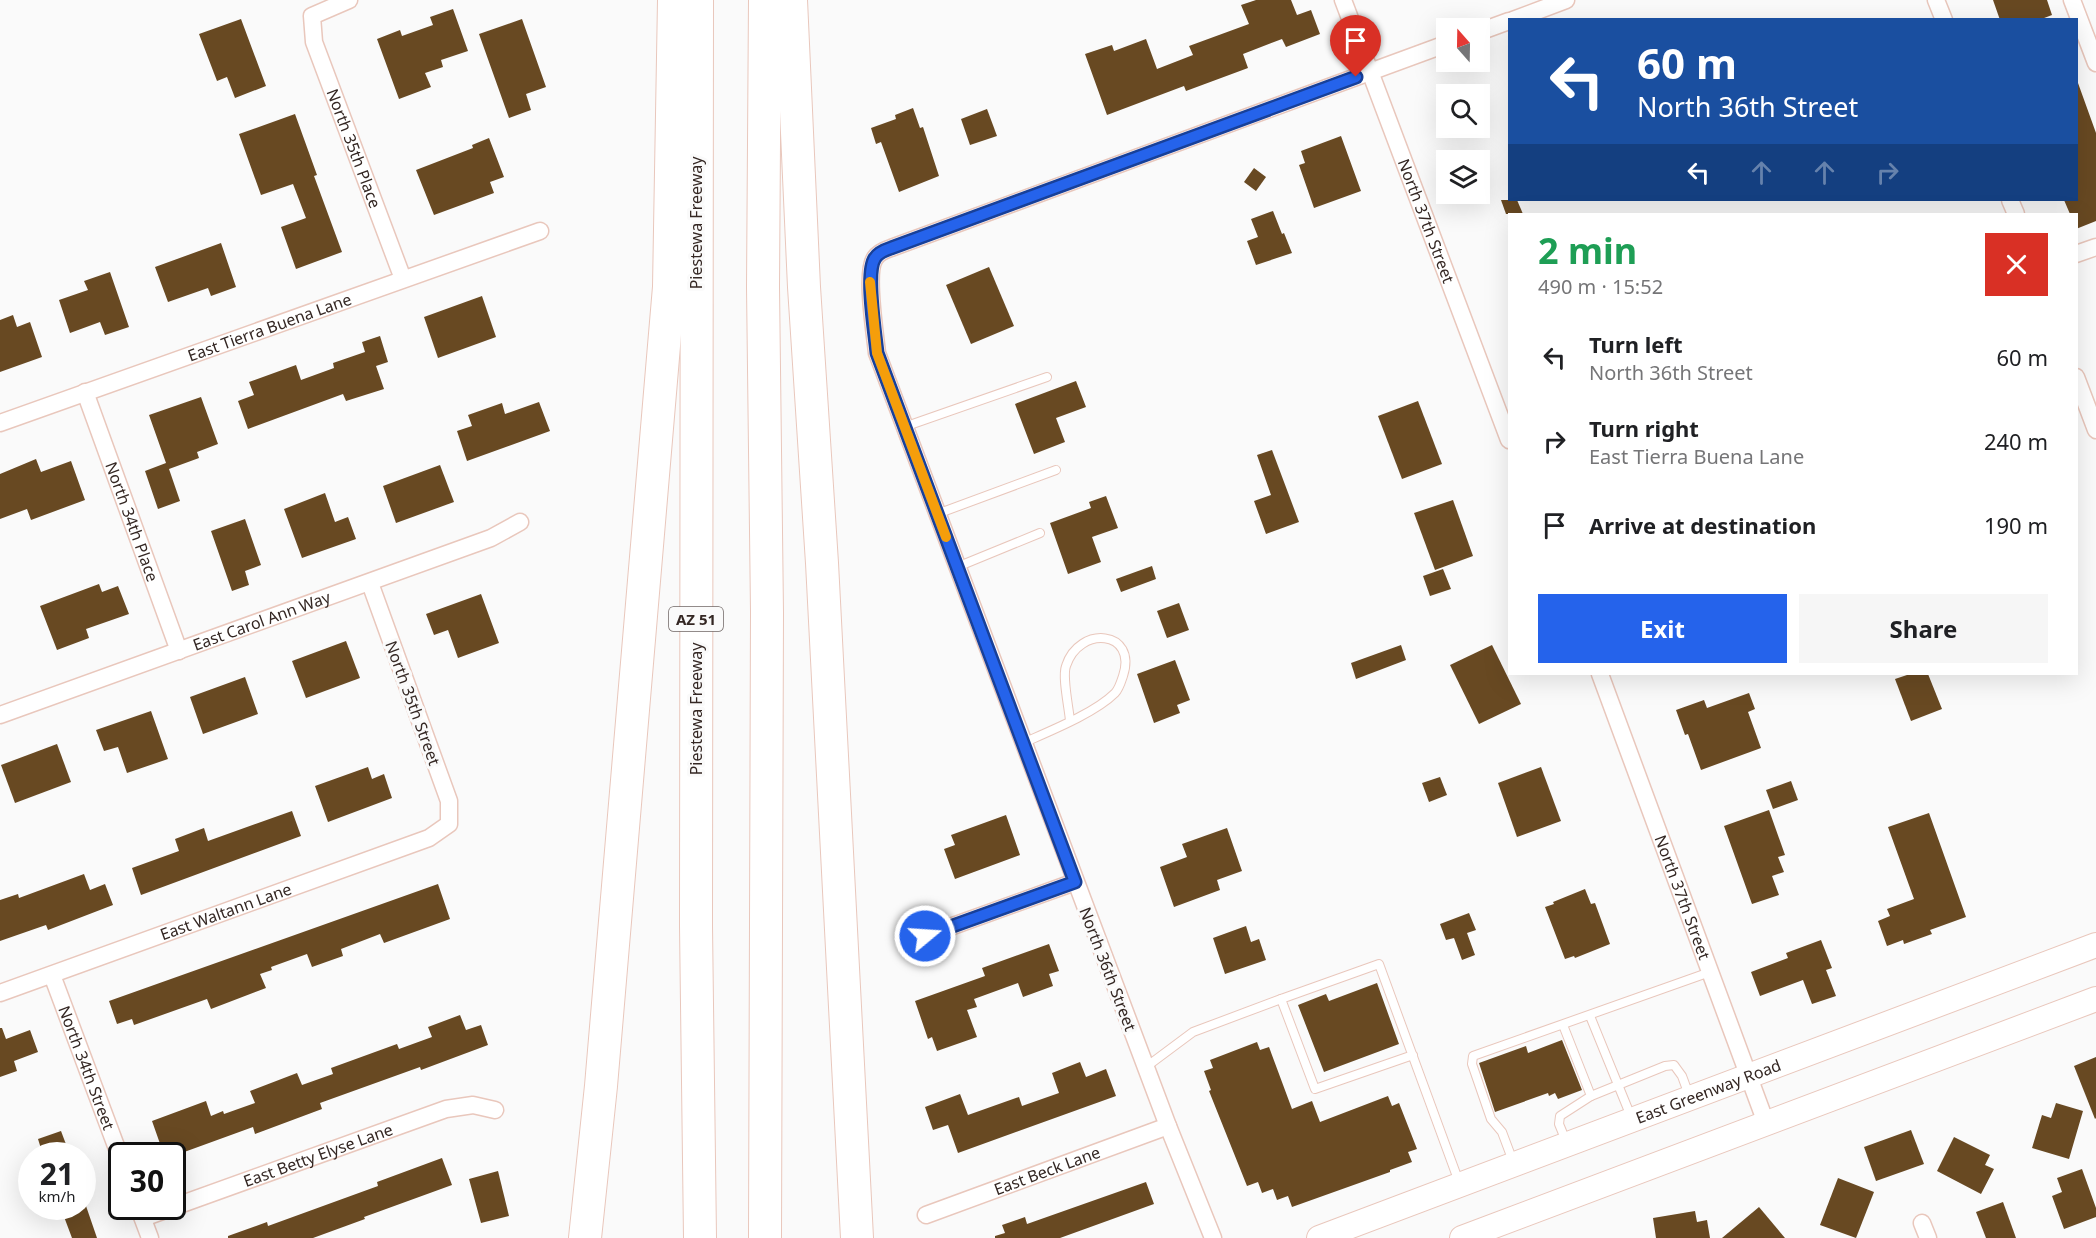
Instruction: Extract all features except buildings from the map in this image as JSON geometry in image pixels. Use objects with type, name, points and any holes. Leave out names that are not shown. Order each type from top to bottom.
[{"type":"highway","points":[[585,1238],[669,287],[674,0]]},
{"type":"highway","name":"Piestewa Freeway","points":[[697,0],[696,914],[700,1238]]},
{"type":"highway","points":[[765,0],[764,287],[767,624],[765,1238]]},
{"type":"highway","points":[[791,0],[804,287],[822,564],[857,1237]]},
{"type":"main road","name":"East Greenway Road","points":[[1319,1238],[2096,945]]},
{"type":"main road","points":[[1462,1238],[2096,999]]},
{"type":"street","name":"North 35th Place","points":[[349,0],[312,15],[314,42],[403,279]]},
{"type":"street","name":"North 37th Street","points":[[1343,0],[1508,437]]},
{"type":"street","points":[[1516,18],[1566,0]]},
{"type":"street","points":[[1936,0],[1943,18]]},
{"type":"street","points":[[2072,0],[2090,27],[2096,63]]},
{"type":"street","points":[[1490,28],[1508,21]]},
{"type":"street","points":[[1370,72],[1436,48]]},
{"type":"street","name":"North 36th Street","points":[[1213,1238],[1075,882],[877,353],[870,278],[871,265],[875,257],[891,248],[1370,72]]},
{"type":"street","name":"East Tierra Buena Lane","points":[[0,423],[540,231]]},
{"type":"street","points":[[2078,253],[2096,247]]},
{"type":"street","points":[[2078,384],[2096,430]]},
{"type":"street","name":"North 34th Place","points":[[85,392],[179,651]]},
{"type":"street","name":"East Carol Ann Way","points":[[0,715],[370,583],[491,538],[520,522]]},
{"type":"street","name":"North 35th Street","points":[[370,583],[449,801],[449,824]]},
{"type":"street","name":"North 37th Street","points":[[1600,675],[1766,1123]]},
{"type":"street","name":"East Waltann Lane","points":[[0,993],[429,838],[449,824]]},
{"type":"street","points":[[925,936],[1075,882]]},
{"type":"street","name":"North 34th Street","points":[[52,975],[115,1142]]},
{"type":"street","name":"East Betty Elyse Lane","points":[[186,1197],[446,1109],[473,1105],[495,1110]]},
{"type":"street","name":"East Beck Lane","points":[[926,1215],[1168,1126]]},
{"type":"street","points":[[143,1220],[150,1238]]},
{"type":"lane","points":[[904,427],[1047,377]]},
{"type":"lane","points":[[937,514],[1056,470]]},
{"type":"lane","points":[[957,567],[1040,533]]},
{"type":"lane","points":[[1023,743],[1070,721],[1102,704],[1118,691],[1125,670],[1124,654],[1116,643],[1106,637],[1091,639],[1076,650],[1065,667],[1070,721]]},
{"type":"lane","points":[[1146,1068],[1193,1032],[1379,964],[1461,1185]]},
{"type":"lane","points":[[1514,1165],[1502,1132],[1491,1119],[1472,1064],[1473,1056],[1710,972]]},
{"type":"lane","points":[[1281,999],[1315,1089],[1413,1055]]},
{"type":"lane","points":[[1590,1016],[1632,1120]]},
{"type":"lane","points":[[1563,1025],[1591,1096]]},
{"type":"lane","points":[[1568,1145],[1559,1124],[1560,1116],[1591,1096],[1665,1066],[1674,1065],[1682,1076],[1690,1098]]},
{"type":"slow traffic","points":[[870,282],[877,353],[946,537]]},
{"type":"route","points":[[925,936],[1075,882],[877,353],[870,278],[871,265],[875,257],[891,248],[1356,77]]}]
